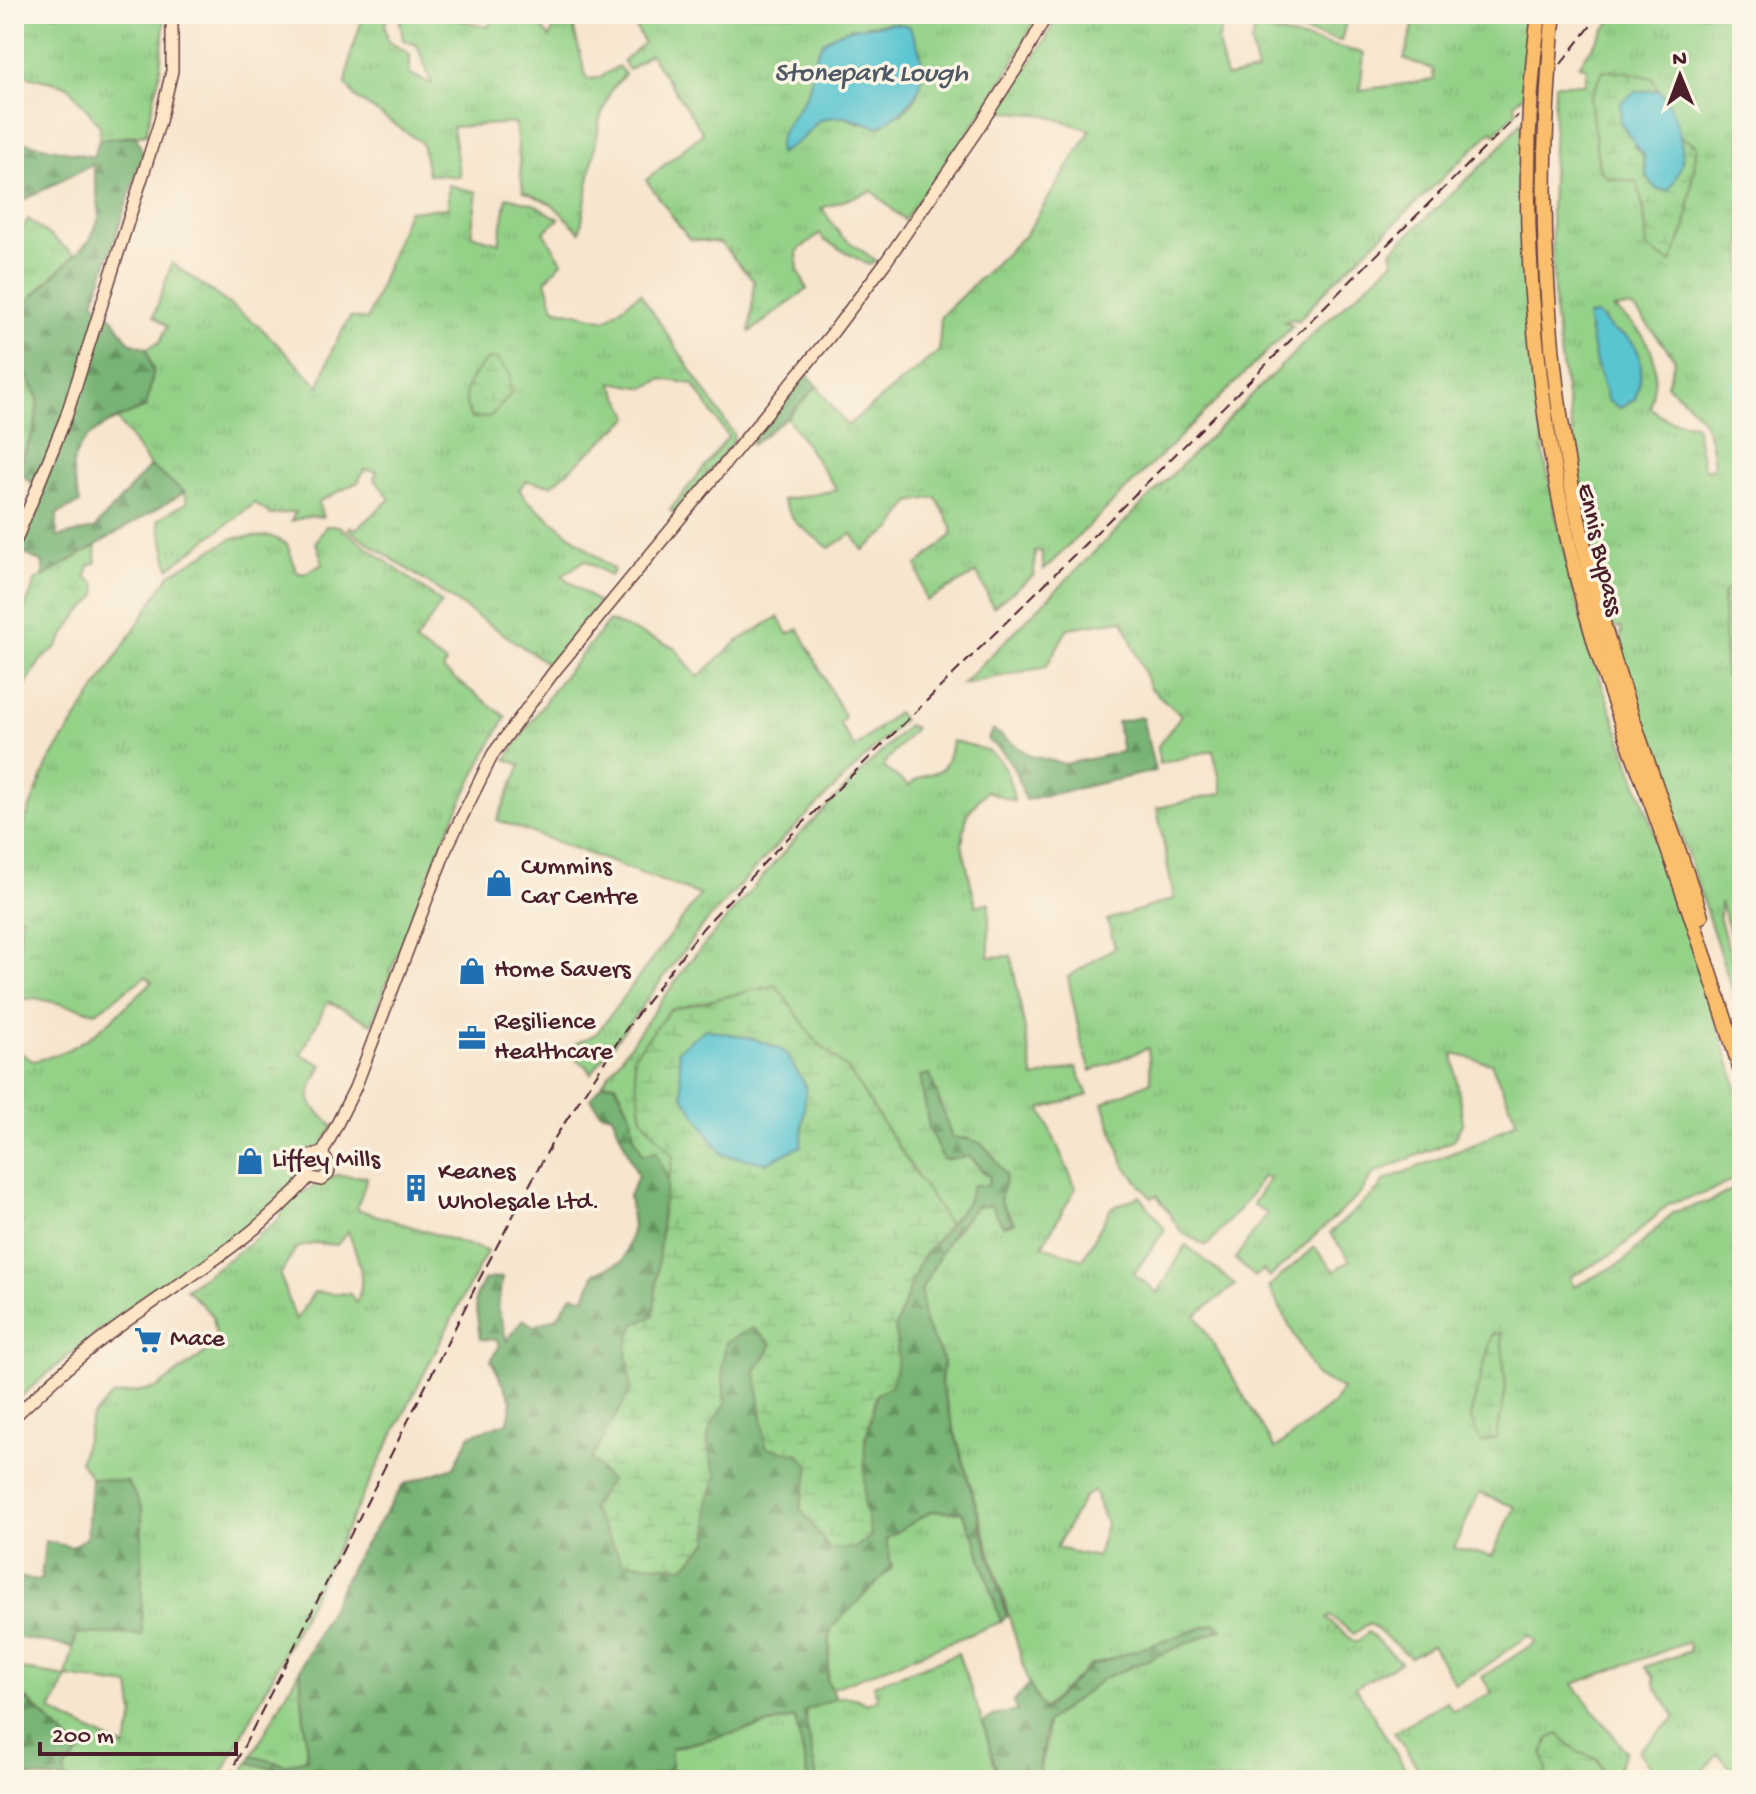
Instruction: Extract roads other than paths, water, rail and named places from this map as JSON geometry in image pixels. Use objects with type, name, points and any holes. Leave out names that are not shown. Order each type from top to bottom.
[{"type":"highway","name":"Ennis Bypass","points":[[1539,14],[1529,206],[1535,330],[1554,471],[1597,650],[1691,914],[1742,1075]]},
{"type":"highway","name":"Ennis Bypass","points":[[1554,14],[1543,177],[1549,321],[1571,481],[1592,582],[1628,706],[1683,860],[1742,1045]]},
{"type":"main road","points":[[14,545],[66,417],[160,121],[172,71],[172,14]]},
{"type":"main road","points":[[322,1154],[355,1088],[446,849],[493,754],[553,673],[830,336],[885,263],[975,133],[1025,55],[1047,14]]},
{"type":"main road","points":[[309,1177],[321,1180],[328,1174],[329,1161],[322,1154]]},
{"type":"main road","points":[[309,1177],[305,1163],[312,1155],[322,1154]]},
{"type":"main road","points":[[14,1417],[119,1326],[247,1237],[309,1177]]},
{"type":"water","name":"Stonepark Lough","points":[[893,23],[909,26],[921,58],[920,84],[906,107],[879,127],[846,117],[818,121],[803,138],[779,154],[780,138],[807,93],[821,45],[842,32]]},
{"type":"water","points":[[1658,90],[1673,112],[1682,153],[1679,173],[1669,191],[1656,189],[1646,174],[1643,155],[1620,122],[1621,102],[1635,92]]},
{"type":"water","points":[[1597,315],[1634,344],[1640,359],[1635,399],[1620,408],[1608,401],[1595,359],[1587,316]]},
{"type":"water","points":[[705,1029],[755,1039],[784,1051],[806,1086],[801,1146],[766,1163],[722,1154],[683,1096],[678,1050]]},
{"type":"waterway","points":[[1732,383],[1737,426],[1742,437]]},
{"type":"railway","points":[[1561,64],[1600,14]]},
{"type":"railway","points":[[227,1780],[480,1278],[554,1139],[624,1032],[703,928],[775,851],[1518,115]]},
{"type":"place","name":"Cummins Car Centre","points":[[499,883]]},
{"type":"place","name":"Home Savers","points":[[472,971]]},
{"type":"place","name":"Resilience Healthcare","points":[[472,1038]]},
{"type":"place","name":"Liffey Mills","points":[[250,1161]]},
{"type":"place","name":"Keanes Wholesale Ltd.","points":[[416,1188]]},
{"type":"place","name":"Mace","points":[[148,1340]]}]
